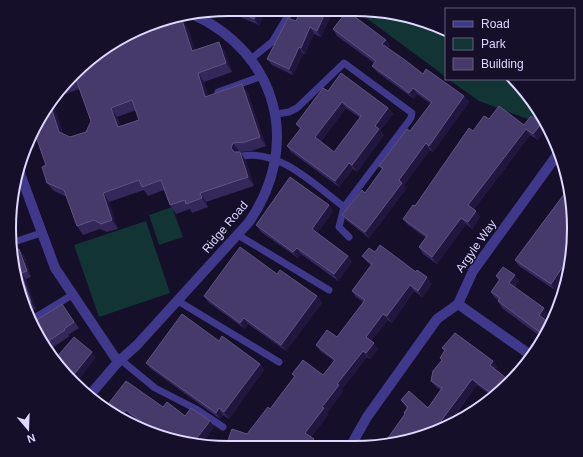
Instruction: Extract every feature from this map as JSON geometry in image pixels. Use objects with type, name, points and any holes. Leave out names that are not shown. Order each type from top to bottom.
[{"type":"street","name":"Ridge Road","points":[[93,392],[119,361],[178,301],[238,235],[263,202],[271,181],[276,159],[278,135],[276,114],[270,94],[262,76],[251,59],[230,37],[213,24],[201,18]]},
{"type":"street","name":"Argyle Way","points":[[458,304],[473,271],[555,158]]},
{"type":"street","points":[[22,179],[50,258],[72,295],[119,361]]},
{"type":"street","points":[[353,441],[367,417],[437,319],[458,304],[527,352]]},
{"type":"lane","points":[[251,59],[272,42],[288,16]]},
{"type":"lane","points":[[276,114],[289,112],[297,108],[344,63],[411,111],[413,116],[344,207],[340,227],[349,237]]},
{"type":"lane","points":[[218,92],[262,76]]},
{"type":"lane","points":[[242,156],[257,154],[276,159],[344,207]]},
{"type":"lane","points":[[16,241],[41,233]]},
{"type":"lane","points":[[238,235],[330,290]]},
{"type":"lane","points":[[36,317],[72,295]]},
{"type":"lane","points":[[178,301],[279,362]]},
{"type":"lane","points":[[119,361],[154,388],[196,410],[223,427]]},
{"type":"green space","points":[[363,16],[409,23],[445,36],[445,76]]},
{"type":"green space","points":[[449,80],[507,80],[523,99],[540,123],[479,101]]},
{"type":"green space","points":[[172,207],[183,237],[159,245],[149,215]]},
{"type":"green space","points":[[146,221],[170,293],[99,317],[74,245]]},
{"type":"building","points":[[248,16],[256,16],[254,19]]},
{"type":"building","points":[[298,16],[324,16],[317,31],[310,27],[301,48],[299,47],[289,69],[267,59],[288,18],[296,21]]},
{"type":"building","points":[[343,16],[354,16],[386,40],[382,44],[423,74],[426,69],[464,96],[429,146],[426,143],[399,180],[402,183],[365,232],[342,215],[362,190],[365,193],[383,168],[379,166],[407,129],[410,131],[432,102],[413,88],[409,93],[372,66],[376,61],[333,29]]},
{"type":"building","points":[[182,21],[192,51],[219,42],[226,63],[198,73],[205,97],[242,84],[260,137],[245,142],[233,143],[231,148],[234,152],[240,152],[248,177],[200,193],[202,198],[186,204],[185,200],[170,205],[161,180],[142,187],[139,180],[103,193],[112,220],[101,224],[94,220],[77,226],[64,190],[47,183],[42,167],[46,165],[36,138],[52,110],[59,132],[70,137],[86,132],[91,121],[76,80],[78,78],[99,60],[122,44],[158,28]],"holes":[[[132,100],[139,120],[118,127],[111,108]]]},
{"type":"building","points":[[341,73],[388,108],[375,126],[379,129],[352,165],[349,163],[335,181],[287,146],[301,128],[296,124],[323,88],[328,91]],"holes":[[[342,102],[361,116],[334,152],[315,137]]]},
{"type":"building","points":[[499,106],[524,125],[531,116],[540,125],[533,134],[526,129],[468,205],[476,211],[468,222],[461,218],[432,257],[419,247],[427,236],[403,219],[413,205],[415,206],[469,128],[473,131],[484,116],[489,119]]},
{"type":"building","points":[[290,177],[329,205],[312,229],[348,256],[334,274],[297,248],[293,252],[256,225]]},
{"type":"building","points":[[564,194],[567,215],[567,242],[564,265],[551,284],[515,260]]},
{"type":"building","points":[[380,245],[416,272],[417,270],[427,277],[418,291],[410,285],[387,316],[383,314],[366,337],[374,343],[366,353],[363,351],[337,384],[339,385],[322,407],[324,408],[305,433],[314,439],[313,441],[228,441],[232,429],[247,434],[268,407],[270,409],[295,376],[292,374],[303,360],[323,375],[335,360],[316,345],[327,330],[337,337],[365,300],[352,291],[372,264],[362,256],[369,248],[375,252]]},
{"type":"building","points":[[240,247],[277,274],[280,270],[317,296],[281,345],[244,318],[240,323],[204,296]]},
{"type":"building","points":[[19,249],[27,271],[21,273],[31,302],[29,303],[20,270],[17,250]]},
{"type":"building","points":[[503,267],[515,275],[509,283],[544,308],[539,315],[546,320],[540,333],[498,301],[500,298],[491,292],[500,279],[496,276]]},
{"type":"building","points":[[62,304],[74,322],[48,341],[37,320]]},
{"type":"building","points":[[182,314],[219,341],[222,336],[260,364],[224,412],[219,408],[216,413],[146,363]]},
{"type":"building","points":[[455,333],[493,361],[490,365],[506,378],[490,392],[472,379],[441,421],[442,422],[423,430],[388,438],[405,414],[404,413],[408,407],[401,400],[409,391],[428,408],[442,388],[431,381],[433,371],[442,360],[440,358],[445,350],[442,348]]},
{"type":"building","points":[[74,337],[92,352],[74,375],[58,355]]},
{"type":"building","points":[[126,381],[163,407],[167,402],[185,416],[191,408],[210,421],[197,438],[187,437],[147,425],[126,410],[123,414],[109,403]]}]
